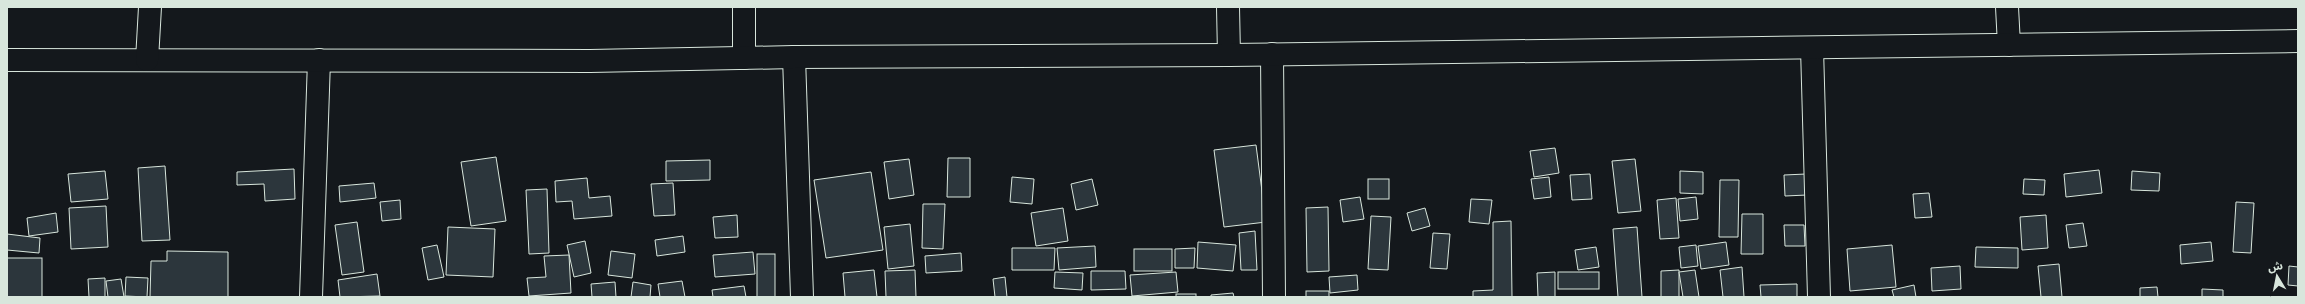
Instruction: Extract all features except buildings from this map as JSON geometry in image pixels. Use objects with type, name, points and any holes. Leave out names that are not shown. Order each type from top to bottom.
[{"type":"main road","points":[[147,60],[150,7]]},
{"type":"main road","points":[[744,7],[744,58]]},
{"type":"main road","points":[[1228,7],[1229,55]]},
{"type":"main road","points":[[2007,7],[2009,45]]},
{"type":"main road","points":[[7,60],[590,61],[794,57],[1229,55],[2298,41]]},
{"type":"main road","points":[[1812,48],[1819,297]]},
{"type":"main road","points":[[1272,54],[1274,297]]},
{"type":"main road","points":[[794,57],[802,297]]},
{"type":"main road","points":[[311,297],[319,60]]}]
